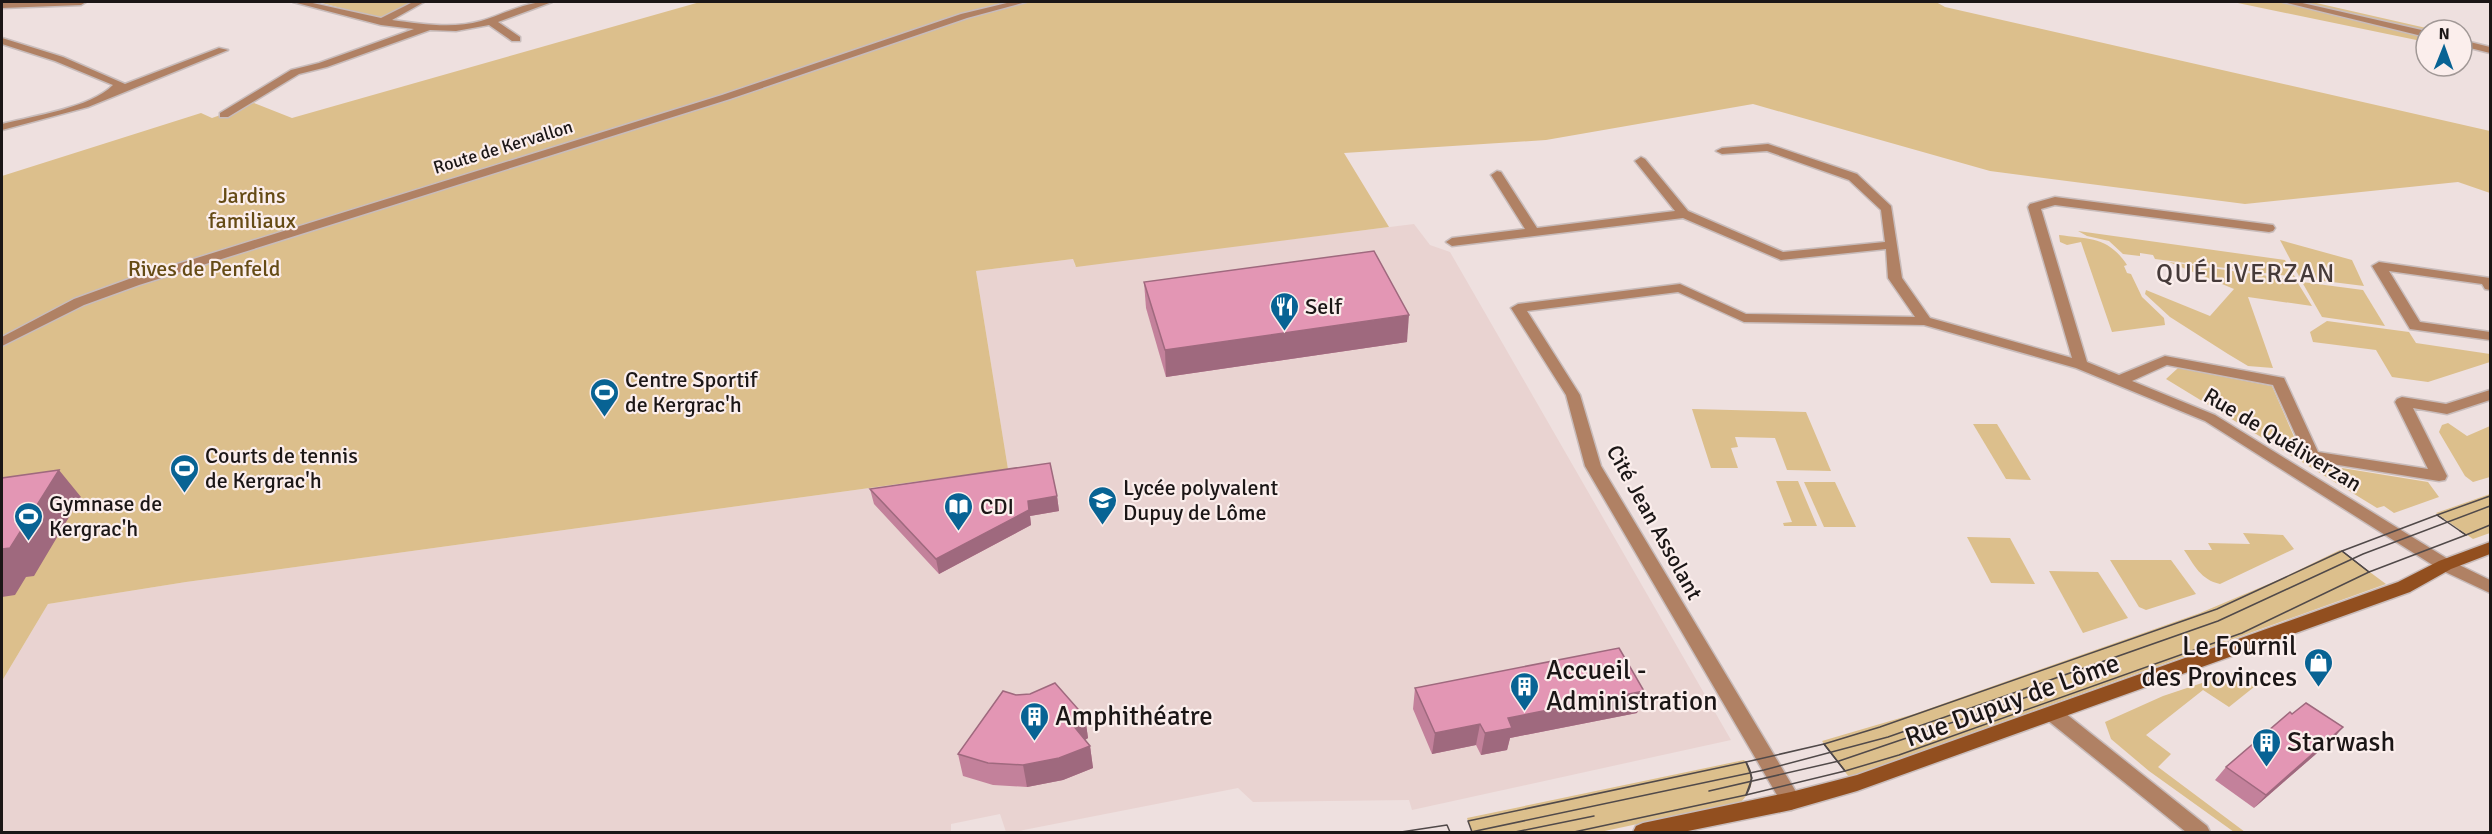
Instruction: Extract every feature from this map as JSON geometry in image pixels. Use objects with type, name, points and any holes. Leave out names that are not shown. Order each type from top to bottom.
[{"type":"main road","name":"Rue Dupuy de Lôme","points":[[1643,832],[1791,801],[1857,783],[2404,587],[2445,565],[2490,548]]},
{"type":"street","points":[[2,5],[81,2]]},
{"type":"street","points":[[298,2],[381,22],[457,27],[489,21],[548,2]]},
{"type":"street","points":[[381,22],[419,2]]},
{"type":"street","name":"Route de Kervallon","points":[[2,342],[79,302],[134,282],[726,97],[964,16],[1021,2]]},
{"type":"street","points":[[2288,2],[2414,31]]},
{"type":"street","points":[[489,21],[516,39]]},
{"type":"street","points":[[224,115],[295,72],[323,65],[433,26]]},
{"type":"street","points":[[2,41],[59,59],[120,84],[116,91]]},
{"type":"street","points":[[2474,46],[2490,50]]},
{"type":"street","points":[[2,127],[99,100],[116,91],[223,50]]},
{"type":"street","points":[[1722,151],[1768,147],[1853,177],[1887,209],[1895,278],[1925,321]]},
{"type":"street","points":[[1641,161],[1684,214],[1781,256],[1892,245]]},
{"type":"street","points":[[1497,175],[1534,233]]},
{"type":"street","points":[[2081,365],[2034,207],[2055,201],[2269,228]]},
{"type":"street","points":[[1452,242],[1684,214]]},
{"type":"street","points":[[2490,286],[2487,281],[2379,266],[2415,326],[2490,336]]},
{"type":"street","name":"Cité Jean Assolant","points":[[1791,801],[1593,466],[1573,395],[1518,308],[1680,288],[1744,318],[1925,321]]},
{"type":"street","name":"Rue de Quéliverzan","points":[[1925,321],[2081,365],[2210,418],[2445,565],[2490,587]]},
{"type":"street","points":[[2119,381],[2165,360],[2279,381],[2312,456],[2439,476],[2402,402],[2447,409],[2490,395]]},
{"type":"street","points":[[2053,714],[2200,832]]},
{"type":"shaded area","name":"Lycée polyvalent Dupuy de Lôme","points":[[1414,224],[1430,245],[1450,252],[1731,740],[1412,810],[1409,800],[1253,802],[1238,788],[1013,832],[1006,832],[1000,814],[951,824],[951,832],[2,832],[2,681],[48,604],[186,582],[1008,469],[976,271],[1073,259],[1075,266]]},
{"type":"green space","points":[[318,2],[418,2],[382,19]]},
{"type":"green space","name":"Rives de Penfeld","points":[[700,2],[1936,2],[1945,7],[2490,131],[2490,193],[2458,182],[2245,204],[1990,171],[1753,104],[1546,140],[1344,153],[1389,227],[1076,267],[1073,259],[976,271],[1008,469],[186,582],[48,604],[2,681],[2,176],[201,113],[212,118],[254,103],[292,118]]},
{"type":"green space","points":[[2233,2],[2312,2],[2414,25],[2414,40]]},
{"type":"green space","points":[[2078,231],[2285,260],[2295,277],[2155,259],[2153,255],[2140,253],[2140,256],[2123,254],[2109,241],[2087,236]]},
{"type":"green space","points":[[2059,235],[2098,241],[2113,249],[2127,265],[2124,266],[2127,273],[2131,274],[2142,297],[2164,318],[2165,325],[2112,332],[2081,242],[2067,245],[2060,242]]},
{"type":"green space","points":[[2280,240],[2352,260],[2364,286],[2300,278]]},
{"type":"green space","points":[[2169,262],[2296,280],[2312,306],[2248,297],[2273,368],[2248,366],[2170,317],[2145,294],[2146,290],[2210,316],[2234,289]]},
{"type":"green space","points":[[2302,282],[2363,290],[2385,326],[2322,317]]},
{"type":"green space","points":[[2327,321],[2409,332],[2416,343],[2490,354],[2490,362],[2428,382],[2392,377],[2376,350],[2313,342],[2310,332]]},
{"type":"green space","points":[[2178,368],[2272,386],[2305,462],[2428,482],[2439,497],[2394,513],[2384,506],[2377,508],[2166,379]]},
{"type":"green space","points":[[1692,409],[1806,412],[1831,471],[1787,470],[1775,438],[1735,437],[1738,447],[1731,448],[1738,468],[1711,468]]},
{"type":"green space","points":[[2448,423],[2467,436],[2490,426],[2490,477],[2473,482],[2465,476],[2439,432],[2442,425]]},
{"type":"green space","points":[[1973,424],[1997,424],[2031,480],[2006,479]]},
{"type":"green space","points":[[1776,481],[1798,481],[1817,526],[1784,526],[1783,523],[1792,522]]},
{"type":"green space","points":[[1804,482],[1835,482],[1856,527],[1824,527]]},
{"type":"green space","points":[[2490,494],[2490,533],[2473,539],[2436,513]]},
{"type":"green space","points":[[2243,533],[2283,535],[2294,549],[2220,584],[2203,575],[2184,550],[2212,550],[2208,543],[2250,544]]},
{"type":"green space","points":[[1967,537],[2010,538],[2035,584],[1991,583]]},
{"type":"green space","points":[[2340,550],[2386,584],[1849,777],[1822,741],[1914,714],[2200,613],[2278,580]]},
{"type":"green space","points":[[2110,560],[2171,560],[2196,594],[2146,610],[2139,607]]},
{"type":"green space","points":[[2049,571],[2098,572],[2128,618],[2083,633]]},
{"type":"green space","points":[[2232,673],[2254,687],[2229,707],[2203,690],[2146,735],[2171,754],[2158,767],[2245,832],[2234,832],[2149,771],[2111,739],[2105,722],[2163,696]]},
{"type":"green space","points":[[1744,760],[1751,771],[1752,781],[1751,787],[1741,802],[1600,832],[1472,832],[1467,818]]},
{"type":"building","points":[[1374,251],[1409,315],[1165,350],[1144,282]]},
{"type":"building","name":"CDI","points":[[1050,463],[1057,496],[1028,501],[1029,510],[936,559],[870,489]]},
{"type":"building","points":[[59,470],[10,548],[2,549],[2,478]]},
{"type":"building","points":[[1619,648],[1644,691],[1508,718],[1512,728],[1485,733],[1480,724],[1435,733],[1415,688]]},
{"type":"building","name":"Amphithéatre","points":[[1055,683],[1085,717],[1072,724],[1090,746],[1059,758],[1023,765],[988,763],[958,754],[1003,691],[1016,695],[1030,694]]},
{"type":"building","name":"Starwash","points":[[2306,703],[2343,727],[2266,795],[2226,767],[2290,712],[2292,714]]},
{"type":"tram line","points":[[2437,515],[2490,496]]},
{"type":"tram line","points":[[2447,522],[2490,506]]},
{"type":"tram line","points":[[2342,551],[2437,515]]},
{"type":"tram line","points":[[2437,515],[2443,519]]},
{"type":"tram line","points":[[2437,515],[2447,522]]},
{"type":"tram line","points":[[2352,559],[2447,522]]},
{"type":"tram line","points":[[2447,522],[2466,535]]},
{"type":"tram line","points":[[2466,535],[2490,525]]},
{"type":"tram line","points":[[2460,531],[2466,535]]},
{"type":"tram line","points":[[2369,572],[2466,535]]},
{"type":"tram line","points":[[1824,744],[1880,727],[2217,609],[2342,551]]},
{"type":"tram line","points":[[2342,551],[2352,559]]},
{"type":"tram line","points":[[1830,752],[1888,737],[2218,621],[2352,559]]},
{"type":"tram line","points":[[2352,559],[2369,572]]},
{"type":"tram line","points":[[1845,771],[1899,755],[2242,633],[2369,572]]},
{"type":"tram line","points":[[1837,761],[2033,695]]},
{"type":"tram line","points":[[1746,762],[1824,744]]},
{"type":"tram line","points":[[1824,744],[1830,752]]},
{"type":"tram line","points":[[1750,773],[1830,752]]},
{"type":"tram line","points":[[1830,752],[1837,761]]},
{"type":"tram line","points":[[1751,781],[1837,761]]},
{"type":"tram line","points":[[1837,761],[1845,771]]},
{"type":"tram line","points":[[1472,832],[1468,821],[1746,762]]},
{"type":"tram line","points":[[1746,762],[1750,773]]},
{"type":"tram line","points":[[1746,762],[1750,773]]},
{"type":"tram line","points":[[1746,795],[1845,771]]},
{"type":"tram line","points":[[1472,832],[1750,773]]},
{"type":"tram line","points":[[1750,774],[1751,781]]},
{"type":"tram line","points":[[1750,774],[1751,781]]},
{"type":"tram line","points":[[1709,791],[1751,781]]},
{"type":"tram line","points":[[1746,795],[1751,781]]},
{"type":"tram line","points":[[1746,795],[1751,781]]},
{"type":"tram line","points":[[1574,832],[1746,795]]},
{"type":"tram line","points":[[1515,832],[1594,816]]},
{"type":"tram line","points":[[1401,832],[1447,825],[1450,832]]},
{"type":"place","name":"Self","points":[[1284,332]]},
{"type":"place","name":"Centre Sportif de Kergrac'h","points":[[604,418]]},
{"type":"place","name":"Courts de tennis de Kergrac'h","points":[[184,494]]},
{"type":"place","name":"Lycée polyvalent Dupuy de Lôme","points":[[1102,526]]},
{"type":"place","name":"CDI","points":[[959,532]]},
{"type":"place","name":"Gymnase de Kergrac'h","points":[[28,542]]},
{"type":"place","name":"Le Fournil des Provinces","points":[[2318,688]]},
{"type":"place","name":"Accueil - Administration","points":[[1525,712]]},
{"type":"place","name":"Amphithéatre","points":[[1034,742]]},
{"type":"place","name":"Starwash","points":[[2266,768]]},
{"type":"district","name":"QUÉLIVERZAN","points":[[2246,273]]},
{"type":"park label","name":"Jardins familiaux","points":[[252,208]]}]
